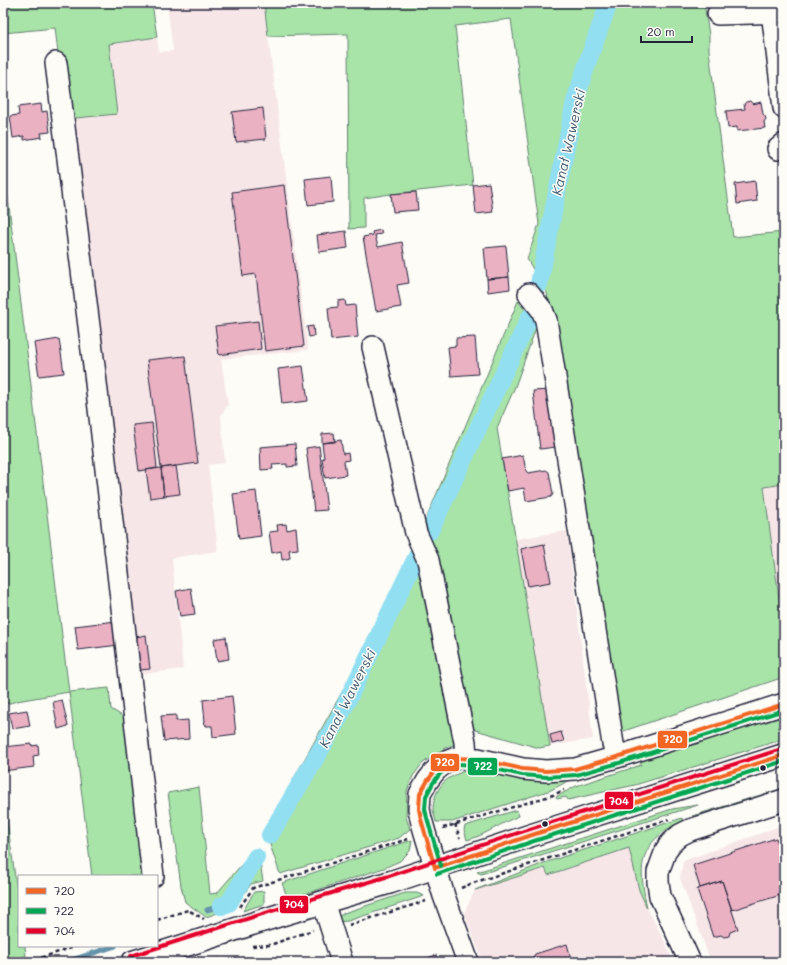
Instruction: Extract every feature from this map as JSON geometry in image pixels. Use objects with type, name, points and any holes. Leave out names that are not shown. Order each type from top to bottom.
[{"type":"main road","points":[[133,962],[155,950],[280,915],[435,868],[532,835],[784,755]]},
{"type":"street","points":[[718,14],[778,12],[784,108]]},
{"type":"street","points":[[56,63],[95,374],[153,875]]},
{"type":"street","points":[[529,294],[542,310],[546,320],[613,744],[617,757]]},
{"type":"street","points":[[373,347],[416,533],[428,560],[466,758]]},
{"type":"street","points":[[468,962],[435,868],[419,809],[420,794],[436,770],[446,762],[456,758],[478,759],[522,769],[546,771],[575,769],[784,704]]},
{"type":"street","points":[[690,962],[660,896],[658,872],[666,850],[680,835],[690,830],[784,800]]},
{"type":"street","points":[[323,902],[342,962]]},
{"type":"path","points":[[455,824],[518,805]]},
{"type":"path","points":[[246,948],[270,945],[319,928],[346,926],[444,896],[473,883],[671,818]]},
{"type":"path","points":[[238,910],[253,888],[389,846],[425,833]]},
{"type":"path","points":[[158,920],[188,910],[206,920]]},
{"type":"path","points":[[28,962],[74,947]]},
{"type":"path","points":[[214,962],[218,957],[225,955]]},
{"type":"shaded area","points":[[52,3],[152,3],[159,52],[173,51],[167,3],[264,3],[308,350],[221,359],[228,405],[221,415],[225,463],[208,465],[218,551],[172,558],[183,669],[135,675]]},
{"type":"shaded area","points":[[784,484],[784,635],[764,487]]},
{"type":"shaded area","points":[[567,531],[593,739],[550,746],[515,539]]},
{"type":"shaded area","points":[[784,821],[784,962],[711,962],[680,878],[683,861],[775,828]]},
{"type":"shaded area","points":[[629,848],[639,890],[665,942],[673,962],[483,962],[464,913],[475,890],[545,868],[548,875]]},
{"type":"green space","points":[[3,3],[152,3],[157,37],[109,44],[117,114],[66,119],[55,28],[3,33]]},
{"type":"green space","points":[[264,3],[704,3],[733,237],[784,232],[784,484],[764,487],[784,635],[784,677],[606,737],[547,293],[527,259],[539,224],[511,19],[455,26],[473,185],[364,198],[364,228],[349,229],[348,34],[268,36]]},
{"type":"green space","points":[[3,158],[69,692],[17,701],[3,705]]},
{"type":"green space","points":[[518,301],[537,325],[515,387],[497,428],[550,746],[539,748],[472,729],[421,531]]},
{"type":"green space","points":[[413,547],[423,568],[456,744],[445,748],[434,755],[422,764],[413,776],[407,791],[406,817],[410,829],[399,838],[280,874],[265,830],[347,683]]},
{"type":"green space","points":[[109,688],[111,709],[127,719],[145,875],[92,875],[69,692]]},
{"type":"green space","points":[[784,714],[784,739],[635,785],[568,800],[566,797],[557,799],[556,797],[576,786],[641,765],[640,759]]},
{"type":"green space","points":[[464,771],[522,778],[574,778],[551,790],[452,822],[436,822],[433,805],[438,790],[448,779]]},
{"type":"green space","points":[[199,787],[210,894],[217,893],[255,849],[261,868],[263,881],[251,884],[235,907],[206,917],[185,902],[181,886],[168,793]]},
{"type":"green space","points":[[784,788],[784,792],[740,806],[692,816]]},
{"type":"green space","points":[[3,791],[18,898],[18,947],[25,947],[26,956],[3,962]]},
{"type":"green space","points":[[698,805],[481,874],[477,872],[672,809]]},
{"type":"green space","points":[[517,810],[519,816],[481,835],[467,840],[464,830],[465,826]]},
{"type":"green space","points":[[682,818],[683,821],[666,830],[656,838],[649,847],[645,856],[642,875],[647,908],[639,890],[629,848],[548,875],[545,868],[475,890],[544,863]]},
{"type":"green space","points":[[412,840],[410,851],[400,861],[384,868],[293,898],[286,894],[282,883]]},
{"type":"green space","points":[[264,891],[264,904],[243,911],[254,892]]},
{"type":"green space","points":[[405,893],[417,893],[424,896],[348,921],[337,922],[338,917],[344,913]]},
{"type":"building","points":[[750,101],[753,104],[761,102],[763,114],[766,119],[764,122],[765,128],[737,131],[737,127],[728,128],[726,111],[745,109],[744,104]]},
{"type":"building","points":[[41,104],[42,112],[47,111],[50,132],[41,133],[42,137],[24,140],[24,136],[13,138],[10,116],[19,115],[18,107]]},
{"type":"building","points":[[263,108],[266,139],[236,142],[232,112]]},
{"type":"building","points":[[331,176],[333,202],[308,205],[305,179]]},
{"type":"building","points":[[755,181],[757,201],[737,204],[735,184]]},
{"type":"building","points":[[489,183],[493,212],[476,214],[473,185]]},
{"type":"building","points":[[284,185],[304,346],[265,351],[256,274],[243,276],[232,192]]},
{"type":"building","points":[[416,192],[418,210],[393,212],[391,194]]},
{"type":"building","points":[[381,230],[382,234],[375,235],[378,247],[402,242],[409,283],[397,285],[401,307],[376,311],[363,237],[373,235],[372,232]]},
{"type":"building","points":[[346,231],[348,248],[319,252],[317,235]]},
{"type":"building","points":[[506,246],[509,277],[487,279],[484,248]]},
{"type":"building","points":[[509,277],[510,289],[488,292],[487,279]]},
{"type":"building","points":[[345,300],[346,306],[355,305],[358,337],[331,340],[328,308],[338,307],[338,301]]},
{"type":"building","points":[[258,321],[261,349],[219,355],[215,326]]},
{"type":"building","points":[[313,326],[314,336],[309,337],[307,327]]},
{"type":"building","points":[[475,337],[478,374],[451,376],[448,347],[456,346],[456,338]]},
{"type":"building","points":[[59,339],[64,373],[39,376],[34,343]]},
{"type":"building","points":[[185,356],[198,463],[161,468],[147,360]]},
{"type":"building","points":[[303,366],[308,401],[282,404],[278,369]]},
{"type":"building","points":[[549,390],[556,447],[540,449],[533,391]]},
{"type":"building","points":[[152,423],[157,468],[139,471],[133,425]]},
{"type":"building","points":[[334,433],[335,442],[322,443],[322,434]]},
{"type":"building","points":[[341,440],[343,454],[348,453],[349,460],[344,461],[346,475],[325,478],[322,459],[324,458],[322,443]]},
{"type":"building","points":[[295,444],[297,466],[287,467],[287,464],[272,465],[273,469],[261,470],[260,447]]},
{"type":"building","points":[[319,446],[327,510],[314,511],[306,448]]},
{"type":"building","points":[[523,455],[526,471],[528,473],[546,470],[549,472],[553,494],[551,497],[526,501],[524,488],[508,491],[502,459]]},
{"type":"building","points":[[176,466],[180,494],[164,496],[161,468]]},
{"type":"building","points":[[161,468],[164,496],[150,498],[146,470]]},
{"type":"building","points":[[256,491],[261,536],[239,539],[233,494]]},
{"type":"building","points":[[286,524],[287,530],[296,528],[298,549],[289,550],[290,558],[282,560],[281,551],[272,553],[269,532],[278,531],[277,525]]},
{"type":"building","points":[[544,544],[551,582],[528,586],[521,549]]},
{"type":"building","points":[[191,588],[195,614],[180,616],[176,591]]},
{"type":"building","points":[[116,621],[119,645],[78,650],[75,626]]},
{"type":"building","points":[[146,635],[150,669],[140,670],[136,637]]},
{"type":"building","points":[[226,637],[229,659],[217,661],[214,639]]},
{"type":"building","points":[[232,696],[236,734],[213,737],[212,726],[206,726],[204,722],[203,700]]},
{"type":"building","points":[[62,700],[68,726],[58,729],[53,702]]},
{"type":"building","points":[[27,710],[30,726],[12,729],[9,713]]},
{"type":"building","points":[[176,715],[176,721],[188,720],[189,739],[164,741],[161,716]]},
{"type":"building","points":[[561,732],[564,741],[552,744],[550,735]]},
{"type":"building","points":[[32,744],[32,746],[38,745],[39,755],[33,756],[34,767],[3,771],[3,747]]},
{"type":"building","points":[[776,838],[784,863],[784,894],[732,910],[722,881],[700,888],[693,865]]},
{"type":"building","points":[[722,881],[738,929],[730,932],[729,936],[724,937],[721,935],[713,937],[697,889]]},
{"type":"building","points":[[567,944],[572,962],[531,962],[535,954]]},
{"type":"building","points":[[436,955],[438,962],[416,962]]},
{"type":"waterway","name":"Kanał Wawerski","points":[[539,284],[575,101],[609,3]]},
{"type":"waterway","name":"Kanał Wawerski","points":[[430,531],[530,317]]},
{"type":"waterway","name":"Kanał Wawerski","points":[[270,835],[338,720],[417,556]]},
{"type":"waterway","name":"Kanał Wawerski","points":[[221,906],[229,903],[256,857]]},
{"type":"waterway","points":[[207,910],[221,906]]},
{"type":"waterway","points":[[66,962],[112,947]]},
{"type":"transit line","name":"720","points":[[435,868],[421,819],[419,809],[420,794],[436,770],[446,762],[456,758],[478,759],[523,769],[546,771],[575,769],[784,704]]},
{"type":"transit line","name":"722","points":[[441,866],[425,809],[426,796],[440,774],[449,767],[457,764],[477,765],[522,775],[546,777],[576,775],[619,763],[784,710]]},
{"type":"transit line","name":"704","points":[[131,956],[278,909],[389,876],[530,829],[782,749]]},
{"type":"transit line","name":"720","points":[[435,868],[532,835],[784,755]]},
{"type":"transit line","name":"722","points":[[437,874],[534,841],[784,761]]}]
